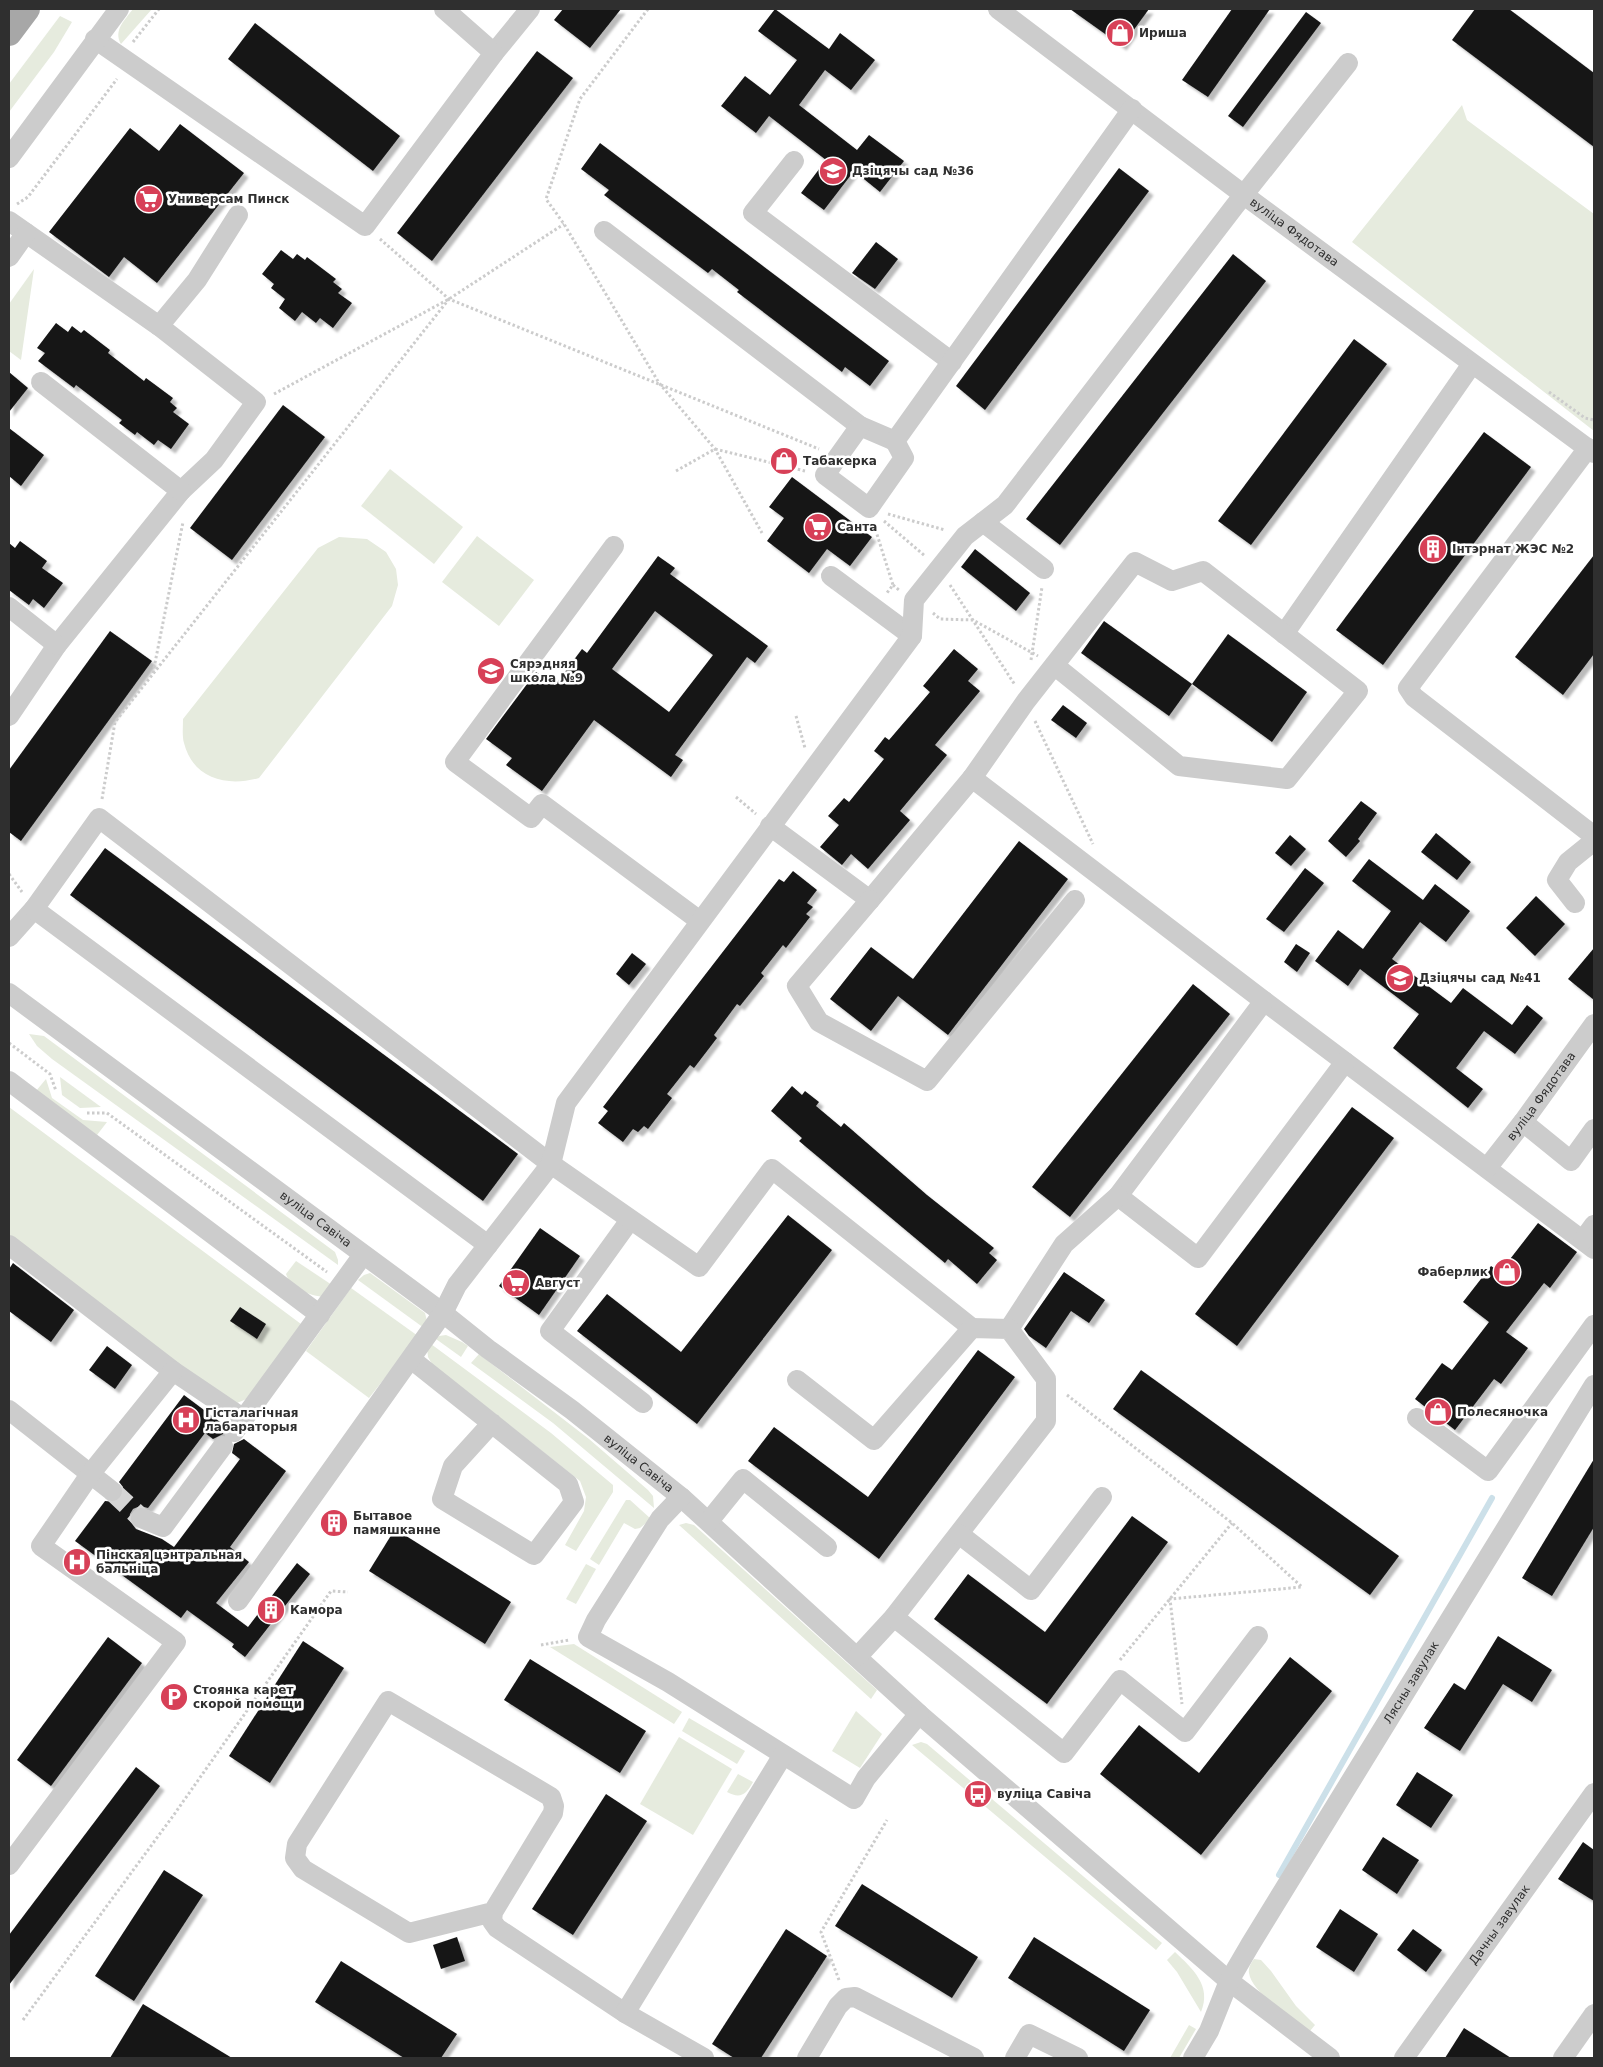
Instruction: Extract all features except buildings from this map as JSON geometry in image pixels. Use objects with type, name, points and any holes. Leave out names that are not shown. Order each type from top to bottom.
[{"type":"main road","points":[[9,33],[27,9]]},
{"type":"street","points":[[9,158],[119,9]]},
{"type":"street","points":[[444,9],[494,53]]},
{"type":"street","points":[[95,39],[365,226],[494,53],[530,9]]},
{"type":"street","name":"вуліца Фядотава","points":[[998,9],[1244,195],[1591,450]]},
{"type":"street","points":[[238,1602],[443,1313],[457,1285],[551,1164],[566,1103],[912,636],[914,600],[965,536],[1005,505],[1348,63]]},
{"type":"street","points":[[895,441],[1132,109]]},
{"type":"street","points":[[794,161],[753,214],[952,362]]},
{"type":"street","points":[[9,716],[57,645],[181,491],[214,460],[256,402],[159,326],[26,233],[12,213]]},
{"type":"street","points":[[159,326],[197,280],[238,215]]},
{"type":"street","points":[[604,231],[860,426],[895,441],[904,458],[869,508],[825,475],[860,426]]},
{"type":"street","points":[[9,257],[26,233]]},
{"type":"street","points":[[1284,634],[1472,364]]},
{"type":"street","points":[[41,382],[181,491]]},
{"type":"street","points":[[1591,450],[1408,688],[1414,697],[1594,836]]},
{"type":"street","points":[[983,522],[1044,569]]},
{"type":"street","points":[[614,546],[455,762],[531,818],[542,804],[700,921]]},
{"type":"street","points":[[1054,665],[1178,766],[1287,780],[1358,691],[1203,571],[1172,581],[1134,562],[1026,701],[972,778],[797,986],[819,1022],[927,1081],[1075,900]]},
{"type":"street","points":[[831,576],[912,636]]},
{"type":"street","points":[[9,607],[57,645]]},
{"type":"street","points":[[972,778],[1487,1168],[1591,1238]]},
{"type":"street","points":[[9,937],[34,908],[99,818],[551,1164],[699,1267],[772,1169],[972,1328],[1009,1329]]},
{"type":"street","points":[[770,826],[870,900]]},
{"type":"street","points":[[1575,903],[1557,880],[1568,862],[1594,841]]},
{"type":"street","points":[[34,908],[488,1245]]},
{"type":"street","name":"вуліца Савіча","points":[[9,993],[443,1313],[488,1349],[572,1410],[681,1497],[858,1656],[919,1714],[1229,1981],[1330,2058]]},
{"type":"street","points":[[1009,1329],[1064,1244],[1118,1196],[1264,1001]]},
{"type":"street","name":"вуліца Фядотава","points":[[1487,1168],[1594,1024]]},
{"type":"street","points":[[1118,1196],[1198,1258],[1345,1062]]},
{"type":"street","points":[[9,1081],[320,1315]]},
{"type":"street","points":[[1523,1122],[1571,1162],[1594,1129]]},
{"type":"street","points":[[630,1220],[550,1331],[643,1403]]},
{"type":"street","points":[[9,1245],[173,1372],[234,1432]]},
{"type":"street","points":[[141,1518],[162,1527],[363,1255]]},
{"type":"street","points":[[1417,1418],[1488,1471],[1594,1325]]},
{"type":"street","points":[[797,1380],[874,1440],[972,1328]]},
{"type":"street","points":[[858,1656],[894,1617],[1046,1421],[1046,1379],[1009,1329]]},
{"type":"street","points":[[410,1359],[492,1423],[568,1484],[574,1502],[534,1555],[442,1499],[454,1466],[492,1423]]},
{"type":"street","points":[[9,1865],[176,1642],[41,1546],[91,1473],[173,1372]]},
{"type":"street","name":"Лясны завулак","points":[[1193,2058],[1209,2031],[1229,1981],[1250,1944],[1594,1385]]},
{"type":"street","points":[[9,1410],[91,1473],[112,1492]]},
{"type":"street","points":[[709,1521],[743,1478],[826,1547]]},
{"type":"street","points":[[681,1497],[660,1519],[596,1620],[588,1637],[668,1682],[854,1799],[866,1778],[919,1714]]},
{"type":"street","points":[[959,1534],[1031,1590],[1102,1497]]},
{"type":"street","points":[[894,1617],[1064,1753],[1120,1680],[1185,1732],[1258,1636]]},
{"type":"street","points":[[493,1912],[409,1933],[303,1868],[295,1858],[297,1844],[388,1701],[551,1797],[554,1806],[553,1813],[493,1912],[492,1921],[498,1928],[625,2012],[704,2058]]},
{"type":"street","points":[[625,2012],[783,1755]]},
{"type":"street","name":"Дачны завулак","points":[[1404,2058],[1594,1793]]},
{"type":"street","points":[[807,2058],[838,2006],[846,1998],[855,1997],[974,2058]]},
{"type":"street","points":[[1563,2058],[1594,2014]]},
{"type":"street","points":[[1015,2058],[1030,2034],[1078,2058]]},
{"type":"path","points":[[12,213],[28,197],[117,79]]},
{"type":"path","points":[[256,402],[448,299],[564,224]]},
{"type":"path","points":[[365,226],[448,299],[838,457]]},
{"type":"path","points":[[99,818],[115,722],[448,299]]},
{"type":"path","points":[[676,472],[715,450],[825,475]]},
{"type":"path","points":[[869,508],[965,536]]},
{"type":"path","points":[[869,508],[939,568],[1026,701],[1095,850]]},
{"type":"path","points":[[869,508],[893,585],[875,608]]},
{"type":"path","points":[[152,673],[183,521]]},
{"type":"path","points":[[1031,662],[1044,569]]},
{"type":"path","points":[[940,619],[973,620],[1054,665]]},
{"type":"path","points":[[736,797],[770,826]]},
{"type":"path","points":[[9,1043],[50,1074],[58,1097]]},
{"type":"path","points":[[81,1113],[107,1113],[343,1283]]},
{"type":"path","points":[[1046,1379],[1232,1524],[1302,1587],[1170,1599]]},
{"type":"path","points":[[1114,1668],[1232,1524]]},
{"type":"path","points":[[23,2020],[173,1816],[331,1591],[348,1592]]},
{"type":"path","points":[[1170,1599],[1185,1732]]},
{"type":"path","points":[[846,1998],[821,1932],[887,1820]]},
{"type":"shaded area","points":[[133,9],[152,9],[121,44],[118,34],[119,30]]},
{"type":"shaded area","points":[[60,16],[72,22],[54,52],[9,112],[9,84]]},
{"type":"shaded area","points":[[1462,105],[1467,120],[1594,214],[1594,431],[1352,242]]},
{"type":"shaded area","points":[[34,269],[21,360],[9,351],[9,304]]},
{"type":"shaded area","points":[[390,469],[463,527],[434,564],[361,506]]},
{"type":"shaded area","points":[[477,536],[534,580],[499,626],[442,582]]},
{"type":"shaded area","points":[[339,537],[367,539],[386,552],[396,569],[398,585],[392,606],[259,778],[247,781],[224,780],[203,772],[188,755],[183,740],[183,719],[318,548]]},
{"type":"shaded area","points":[[29,1034],[44,1036],[335,1252],[338,1265],[52,1059],[37,1046]]},
{"type":"shaded area","points":[[60,1077],[101,1107],[80,1108],[62,1095]]},
{"type":"shaded area","points":[[46,1079],[52,1098],[83,1120],[107,1122],[97,1135],[36,1091]]},
{"type":"shaded area","points":[[9,1107],[301,1324],[249,1398],[237,1403],[207,1389],[9,1235]]},
{"type":"shaded area","points":[[296,1261],[332,1285],[323,1297],[301,1290],[288,1279],[286,1274]]},
{"type":"shaded area","points":[[370,1273],[425,1313],[427,1321],[424,1328],[358,1280]]},
{"type":"shaded area","points":[[351,1288],[418,1336],[369,1398],[306,1351]]},
{"type":"shaded area","points":[[446,1335],[468,1346],[461,1357],[436,1339],[439,1336]]},
{"type":"shaded area","points":[[431,1344],[551,1433],[613,1485],[613,1492],[576,1551],[565,1545],[584,1511],[586,1497],[580,1481],[432,1364],[428,1357],[427,1348]]},
{"type":"shaded area","points":[[479,1354],[589,1439],[648,1490],[653,1496],[654,1508],[553,1423],[471,1363]]},
{"type":"shaded area","points":[[626,1500],[630,1500],[651,1519],[640,1528],[635,1529],[624,1523],[599,1565],[590,1559]]},
{"type":"shaded area","points":[[686,1523],[694,1525],[877,1690],[871,1699],[679,1525]]},
{"type":"shaded area","points":[[586,1564],[596,1569],[576,1604],[566,1599]]},
{"type":"shaded area","points":[[574,1644],[682,1712],[674,1724],[550,1647]]},
{"type":"shaded area","points":[[856,1711],[882,1734],[860,1768],[832,1751]]},
{"type":"shaded area","points":[[689,1718],[745,1751],[737,1764],[682,1731]]},
{"type":"shaded area","points":[[679,1737],[732,1769],[693,1835],[640,1804]]},
{"type":"shaded area","points":[[921,1742],[927,1744],[1162,1943],[1156,1950],[912,1745]]},
{"type":"shaded area","points":[[738,1774],[753,1782],[742,1795],[727,1792]]},
{"type":"shaded area","points":[[1175,1952],[1199,1979],[1204,1994],[1201,2012],[1177,1972],[1167,1960]]},
{"type":"shaded area","points":[[1254,1959],[1261,1960],[1296,2006],[1315,2025],[1310,2031],[1265,1997],[1258,1989],[1249,1973],[1249,1967]]},
{"type":"shaded area","points":[[1189,2025],[1196,2029],[1179,2058],[1170,2058]]},
{"type":"waterway","points":[[1279,1875],[1492,1498]]},
{"type":"tunnel","points":[[112,1491],[141,1518]]},
{"type":"place","name":"Ириша","points":[[1120,33]]},
{"type":"place","name":"Дзіцячы сад №36","points":[[833,171]]},
{"type":"place","name":"Универсам Пинск","points":[[149,199]]},
{"type":"place","name":"Табакерка","points":[[784,461]]},
{"type":"place","name":"Санта","points":[[818,527]]},
{"type":"place","name":"Інтэрнат ЖЭС №2","points":[[1433,549]]},
{"type":"place","name":"Сярэдняя школа №9","points":[[491,671]]},
{"type":"place","name":"Дзіцячы сад №41","points":[[1400,978]]},
{"type":"place","name":"Фаберлик","points":[[1507,1272]]},
{"type":"place","name":"Август","points":[[516,1283]]},
{"type":"place","name":"Полесяночка","points":[[1438,1412]]},
{"type":"place","name":"Гісталагічная лабараторыя","points":[[186,1420]]},
{"type":"place","name":"Бытавое памяшканне","points":[[334,1523]]},
{"type":"place","name":"Пінская цэнтральная бальніца","points":[[77,1562]]},
{"type":"place","name":"Камора","points":[[271,1610]]},
{"type":"place","name":"Стоянка карет скорой помощи","points":[[174,1697]]},
{"type":"place","name":"вуліца Савіча","points":[[978,1794]]}]
